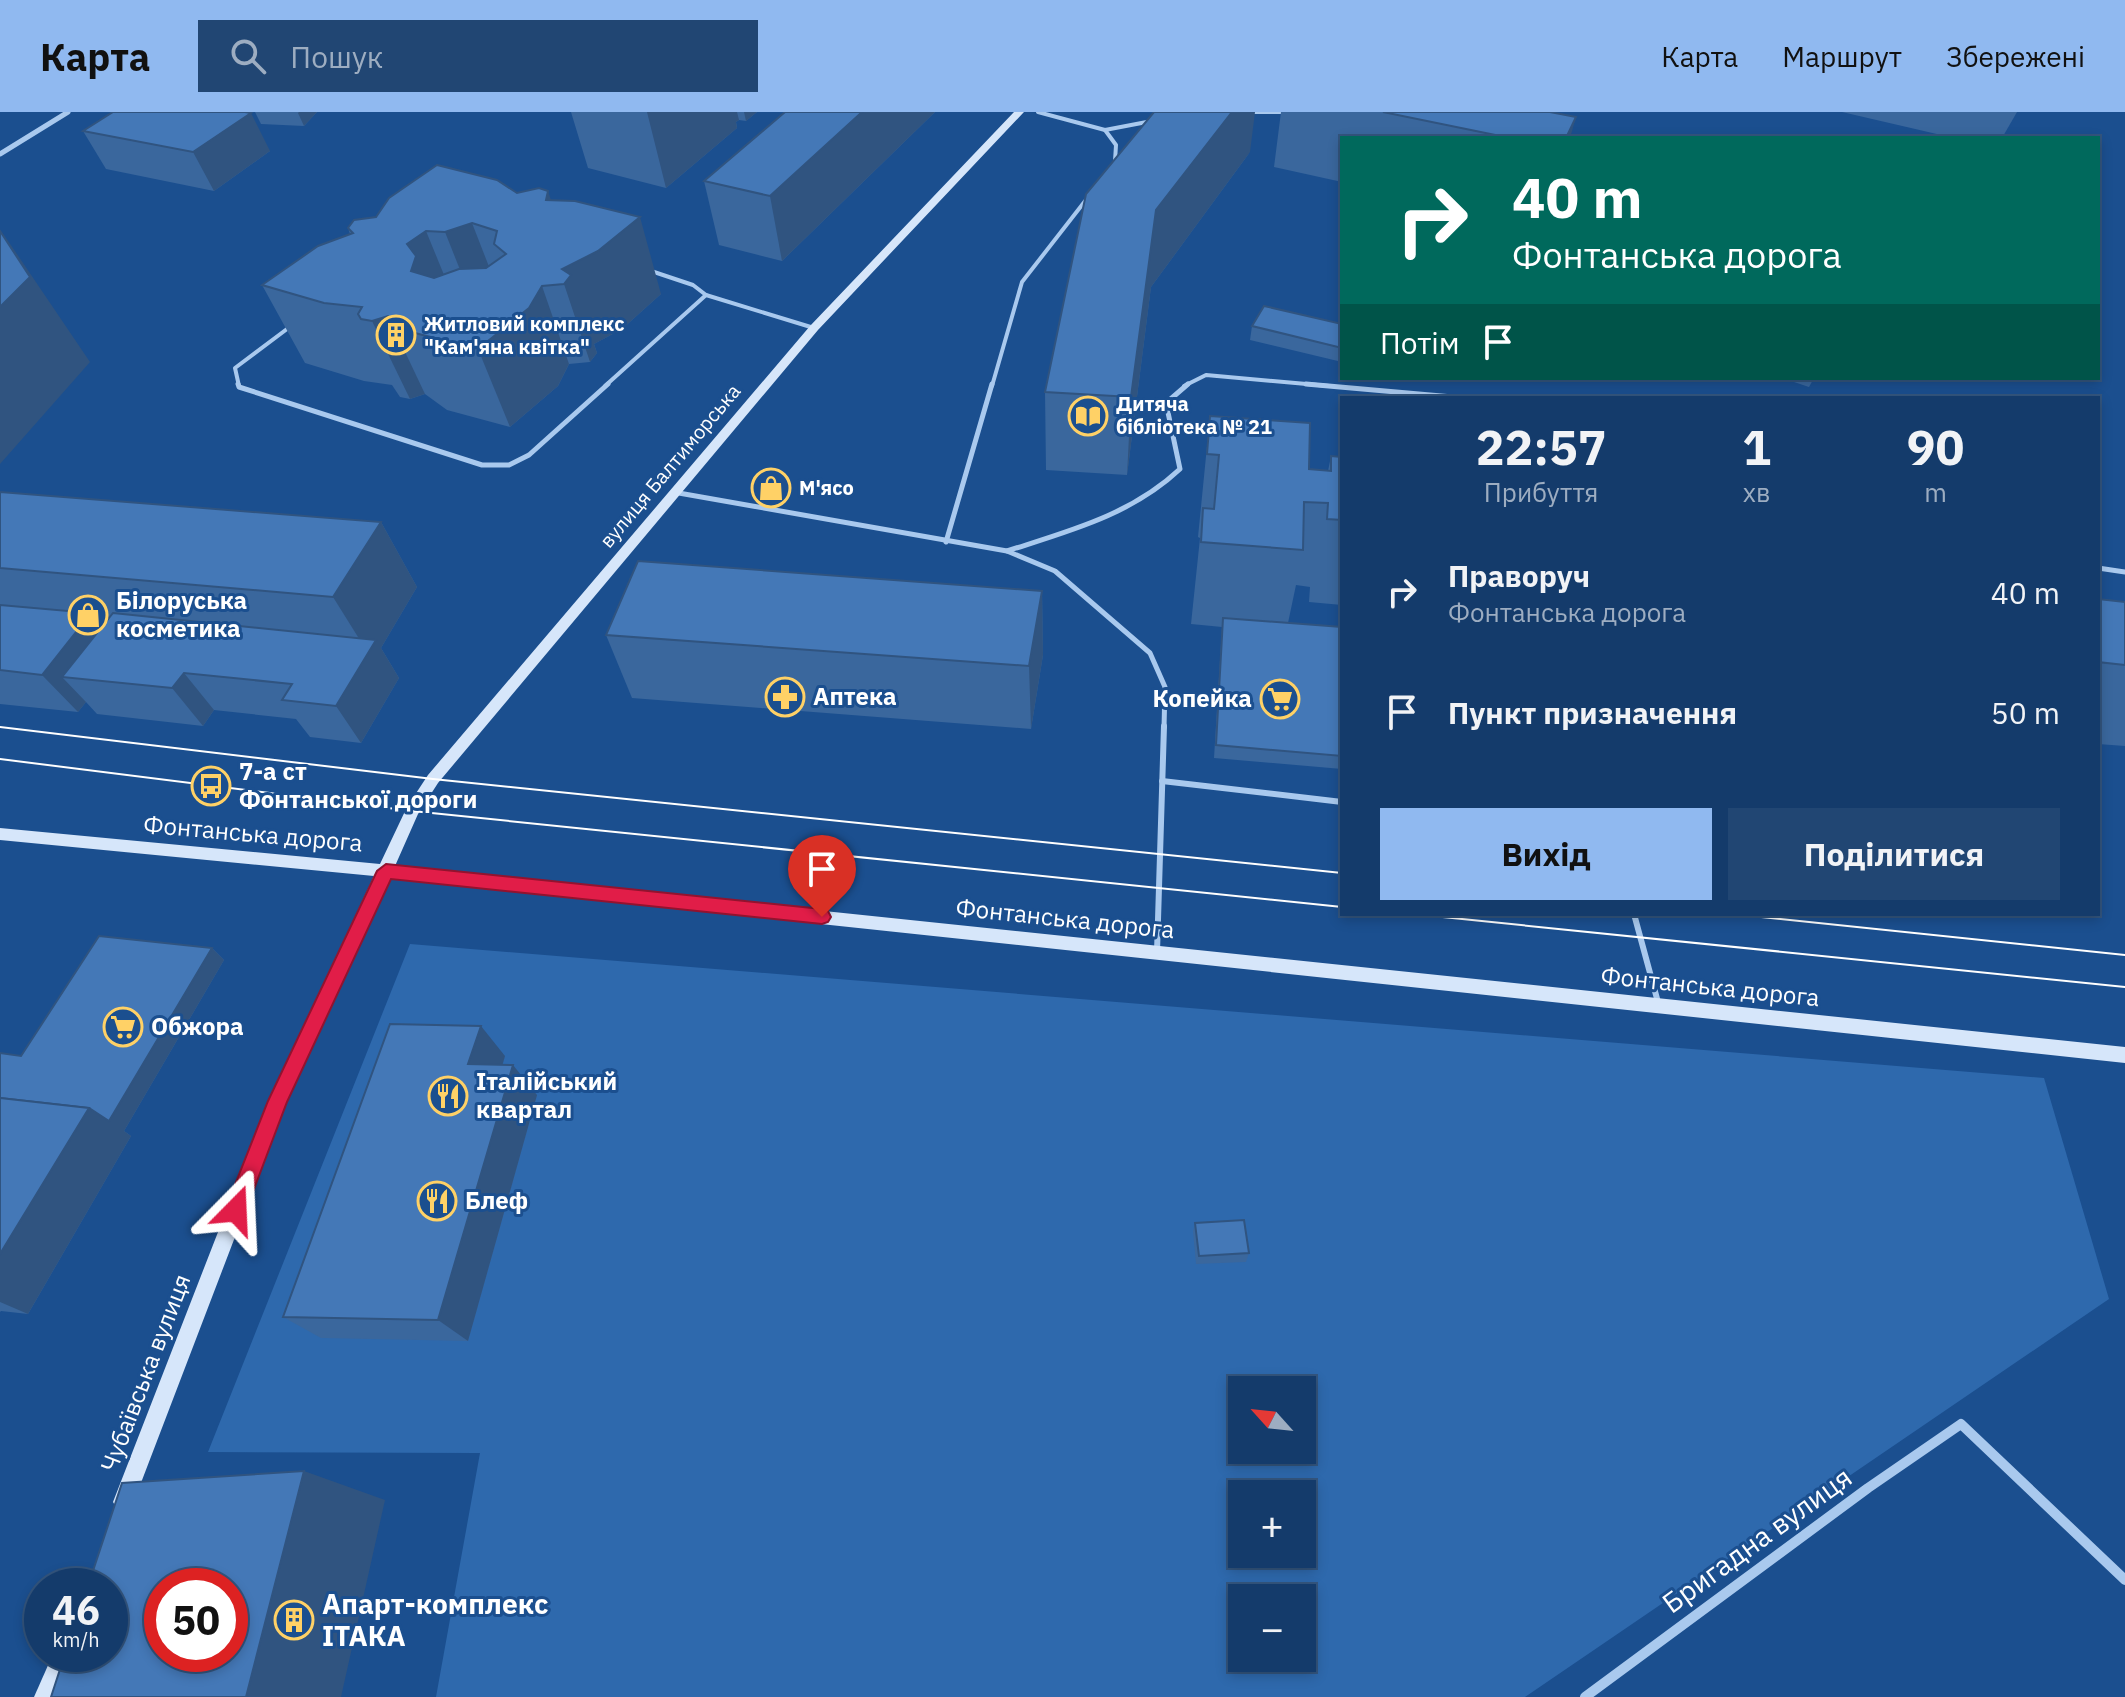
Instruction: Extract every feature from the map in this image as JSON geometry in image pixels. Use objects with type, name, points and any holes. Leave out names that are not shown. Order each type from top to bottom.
[{"type":"main road","name":"вулиця Балтиморська","points":[[386,871],[412,811],[433,779],[814,328],[1019,112]]},
{"type":"main road","name":"Фонтанська дорога","points":[[0,834],[386,871],[2125,1055]]},
{"type":"main road","name":"Чубаївська вулиця","points":[[115,1526],[278,1101],[386,871]]},
{"type":"main road","points":[[45,1697],[56,1672]]},
{"type":"street","points":[[0,154],[68,112]]},
{"type":"street","name":"Бригадна вулиця","points":[[1585,1697],[1868,1488],[1961,1424],[2125,1580]]},
{"type":"lane","points":[[1038,112],[1105,130],[1162,120]]},
{"type":"lane","points":[[1246,112],[1299,112]]},
{"type":"lane","points":[[1105,130],[1116,145],[1118,158],[1108,171]]},
{"type":"lane","points":[[946,542],[1022,282],[1089,195]]},
{"type":"lane","points":[[635,267],[693,285],[706,295],[814,328]]},
{"type":"lane","points":[[295,323],[235,368],[239,387],[482,465],[509,465],[529,455],[706,295]]},
{"type":"lane","points":[[1007,551],[1121,511],[1161,491],[1180,469],[1166,403],[1184,386],[1206,375],[1442,396]]},
{"type":"lane","points":[[673,492],[1007,551],[1055,571],[1150,653],[1165,687],[1157,952]]},
{"type":"lane","points":[[2100,568],[2125,572]]},
{"type":"lane","points":[[1162,781],[1340,802]]},
{"type":"lane","points":[[1635,916],[1659,1006]]},
{"type":"shaded area","points":[[410,944],[2044,1078],[2109,1299],[1525,1697],[436,1697],[480,1453],[208,1452]]},
{"type":"building","points":[[113,112],[251,113],[193,152],[83,131]]},
{"type":"building","points":[[785,112],[862,112],[770,196],[704,181]]},
{"type":"building","points":[[1154,112],[1232,112],[1156,210],[1131,397],[1045,392],[1086,194]]},
{"type":"building","points":[[1383,112],[1550,112],[1576,117],[1567,136],[1500,136]]},
{"type":"building","points":[[437,165],[497,180],[517,193],[539,188],[548,191],[546,200],[575,201],[640,217],[598,251],[562,269],[571,275],[564,284],[542,286],[529,308],[478,349],[411,332],[388,316],[372,321],[361,319],[358,314],[362,307],[324,303],[262,285],[318,246],[353,233],[348,228],[354,220],[376,217],[389,198]],"holes":[[[472,223],[497,231],[494,244],[506,254],[486,268],[459,269],[434,278],[411,271],[416,256],[407,244],[426,231],[445,232]]]},
{"type":"building","points":[[0,231],[30,277],[0,307]]},
{"type":"building","points":[[1264,306],[1340,324],[1340,348],[1252,326]]},
{"type":"building","points":[[1210,416],[1310,423],[1309,469],[1331,471],[1331,456],[1340,457],[1340,520],[1327,519],[1328,503],[1304,502],[1303,550],[1201,542],[1203,508],[1214,509],[1219,455],[1207,454]]},
{"type":"building","points":[[0,492],[381,522],[333,597],[0,568]]},
{"type":"building","points":[[638,561],[1042,591],[1029,666],[606,635]]},
{"type":"building","points":[[2100,599],[2125,602],[2125,665],[2100,662]]},
{"type":"building","points":[[0,605],[91,613],[42,675],[0,670]]},
{"type":"building","points":[[113,613],[376,640],[336,706],[282,700],[292,684],[184,673],[172,688],[62,677]]},
{"type":"building","name":"Копейка","points":[[1223,618],[1340,627],[1340,756],[1216,745]]},
{"type":"building","points":[[99,936],[212,948],[109,1121],[89,1108],[0,1098],[0,1053],[21,1056]]},
{"type":"building","points":[[390,1024],[481,1026],[468,1064],[513,1065],[438,1320],[283,1317]]},
{"type":"building","points":[[0,1098],[89,1108],[0,1254]]},
{"type":"building","points":[[1244,1220],[1249,1253],[1199,1256],[1195,1223]]},
{"type":"building","points":[[304,1471],[246,1697],[51,1697],[59,1672],[128,1672],[128,1568],[94,1568],[122,1483]]},
{"type":"tram line","points":[[0,727],[433,779],[1340,873]]},
{"type":"tram line","points":[[0,759],[412,811],[1340,907]]},
{"type":"tram line","points":[[1433,916],[2125,987]]},
{"type":"tram line","points":[[1752,916],[2125,955]]},
{"type":"place","name":"Житловий комплекс \"Кам'яна квітка\"","points":[[396,335]]},
{"type":"place","name":"Дитяча бібліотека № 21","points":[[1088,416]]},
{"type":"place","name":"М'ясо","points":[[771,488]]},
{"type":"place","name":"Білоруська косметика","points":[[88,615]]},
{"type":"place","name":"Аптека","points":[[785,697]]},
{"type":"place","name":"Копейка","points":[[1280,699]]},
{"type":"place","name":"7-а ст Фонтанської дороги","points":[[211,786]]},
{"type":"place","name":"Обжора","points":[[123,1027]]},
{"type":"place","name":"Італійський квартал","points":[[448,1096]]},
{"type":"place","name":"Блеф","points":[[437,1201]]},
{"type":"place","name":"Апарт-комплекс ІТАКА","points":[[294,1620]]},
{"type":"route","points":[[236,1210],[278,1101],[386,871],[822,917]]}]
